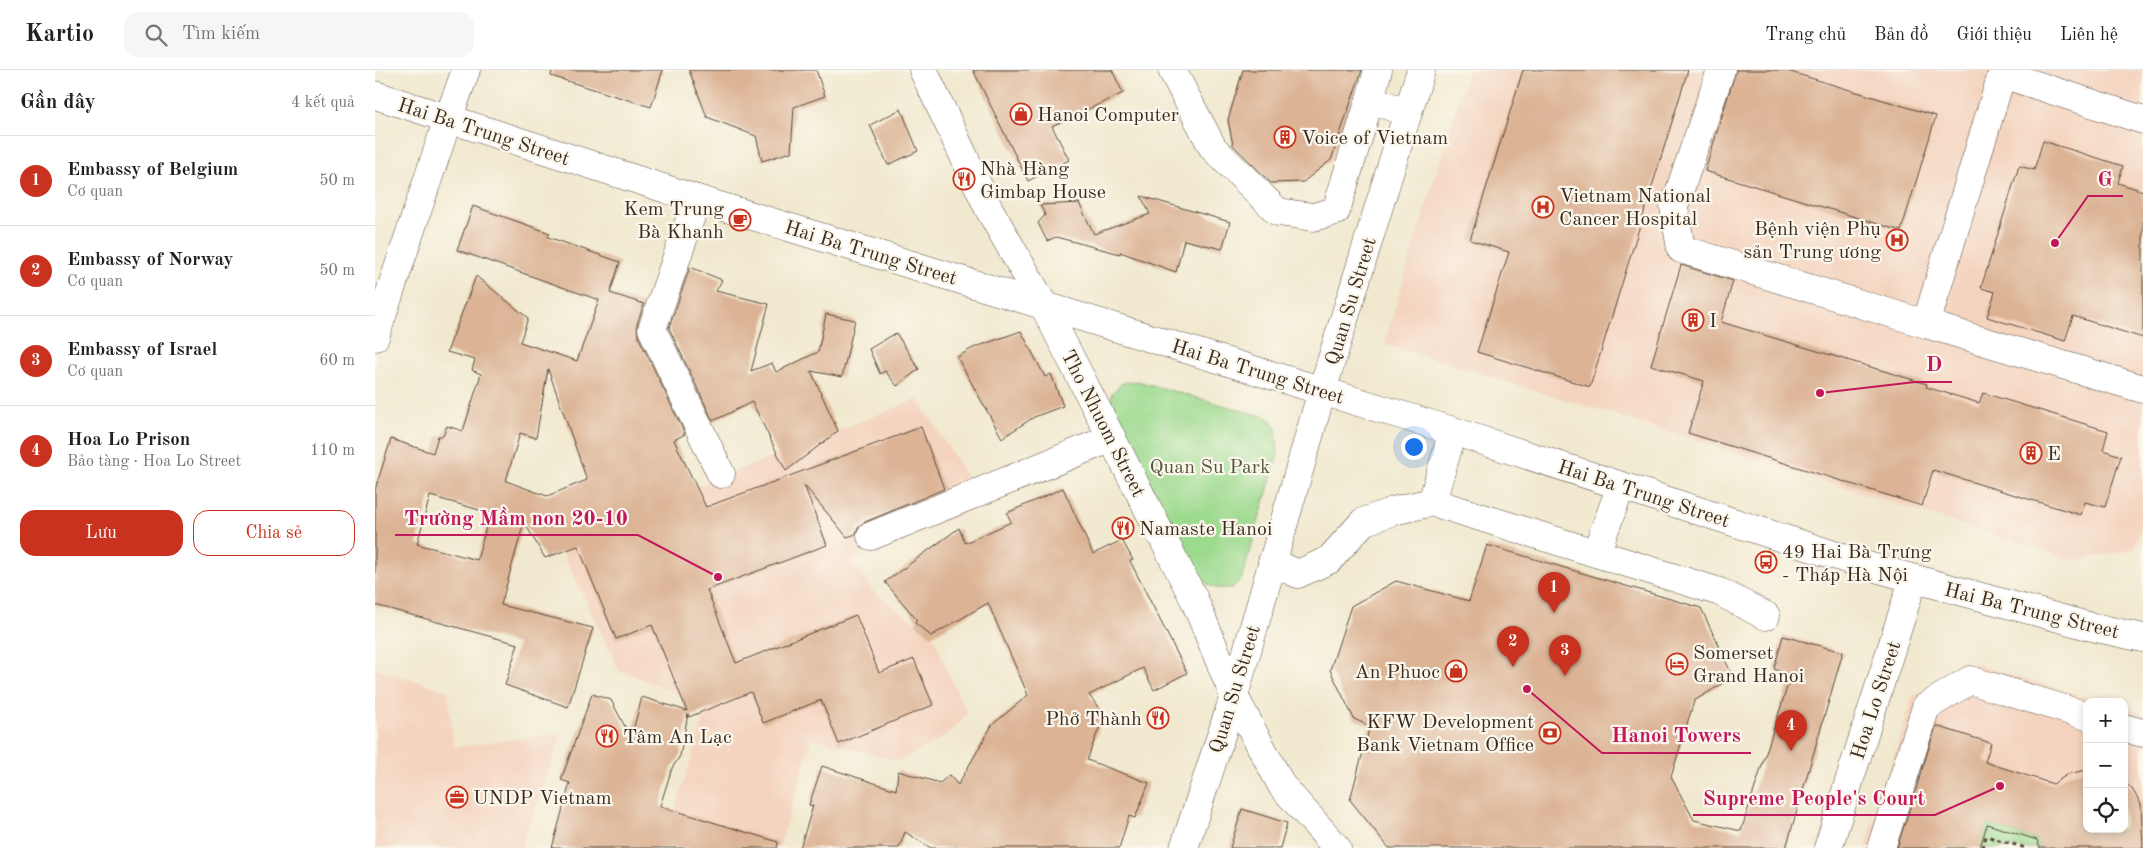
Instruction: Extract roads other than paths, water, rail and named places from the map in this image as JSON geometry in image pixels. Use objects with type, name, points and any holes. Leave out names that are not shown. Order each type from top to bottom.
[{"type":"street","points":[[375,337],[466,70]]},
{"type":"street","name":"Tho Nhuom Street","points":[[923,70],[989,209],[1043,304],[1194,599],[1234,696],[1282,786],[1337,848]]},
{"type":"street","points":[[1172,70],[1213,148],[1278,212],[1313,217],[1335,211],[1378,70]]},
{"type":"street","name":"Quan Su Street","points":[[1184,848],[1234,696],[1322,391],[1421,70]]},
{"type":"street","points":[[1721,70],[1674,207],[1681,249],[2143,388]]},
{"type":"street","points":[[1926,324],[1994,72],[2143,120]]},
{"type":"street","name":"Hai Ba Trung Street","points":[[375,95],[697,199],[1453,430],[1913,580],[2143,638]]},
{"type":"street","points":[[1370,99],[1408,113]]},
{"type":"street","points":[[697,199],[652,329],[721,474]]},
{"type":"street","points":[[1432,502],[1453,430]]},
{"type":"street","points":[[871,536],[1094,447],[1112,438]]},
{"type":"street","points":[[1597,553],[1621,486]]},
{"type":"street","points":[[1272,562],[1298,574],[1329,560],[1363,522],[1393,511],[1432,502],[1720,592],[1766,616]]},
{"type":"street","name":"Hoa Lo Street","points":[[1828,848],[1913,580]]},
{"type":"street","points":[[1881,848],[1926,708],[1971,680],[2083,715]]},
{"type":"street","points":[[2128,729],[2143,733]]},
{"type":"place","name":"Hanoi Computer","points":[[1021,114]]},
{"type":"place","name":"Voice of Vietnam","points":[[1285,137]]},
{"type":"place","name":"Nhà Hàng Gimbap House","points":[[964,179]]},
{"type":"place","name":"Vietnam National Cancer Hospital","points":[[1543,207]]},
{"type":"place","name":"Kem Trung Bà Khanh","points":[[740,220]]},
{"type":"place","name":"Bệnh viện Phụ sản Trung ương","points":[[1897,240]]},
{"type":"place","name":"G","points":[[2055,243]]},
{"type":"place","name":"I","points":[[1693,320]]},
{"type":"place","name":"D","points":[[1820,393]]},
{"type":"place","name":"E","points":[[2031,453]]},
{"type":"place","name":"Namaste Hanoi","points":[[1123,528]]},
{"type":"place","name":"49 Hai Bà Trưng - Tháp Hà Nội","points":[[1766,562]]},
{"type":"place","name":"Trường Mầm non 20-10","points":[[718,577]]},
{"type":"place","name":"Embassy of Belgium","points":[[1554,613]]},
{"type":"place","name":"Somerset Grand Hanoi","points":[[1677,664]]},
{"type":"place","name":"Embassy of Norway","points":[[1513,667]]},
{"type":"place","name":"An Phuoc","points":[[1456,671]]},
{"type":"place","name":"Embassy of Israel","points":[[1565,676]]},
{"type":"place","name":"Hanoi Towers","points":[[1527,689]]},
{"type":"place","name":"Phở Thành","points":[[1158,718]]},
{"type":"place","name":"KFW Development Bank Vietnam Office","points":[[1550,733]]},
{"type":"place","name":"Tâm An Lạc","points":[[607,736]]},
{"type":"place","name":"Hoa Lo Prison","points":[[1791,751]]},
{"type":"place","name":"Supreme People's Court","points":[[2000,786]]},
{"type":"place","name":"UNDP Vietnam","points":[[457,797]]},
{"type":"park label","name":"Quan Su Park","points":[[1210,466]]}]
